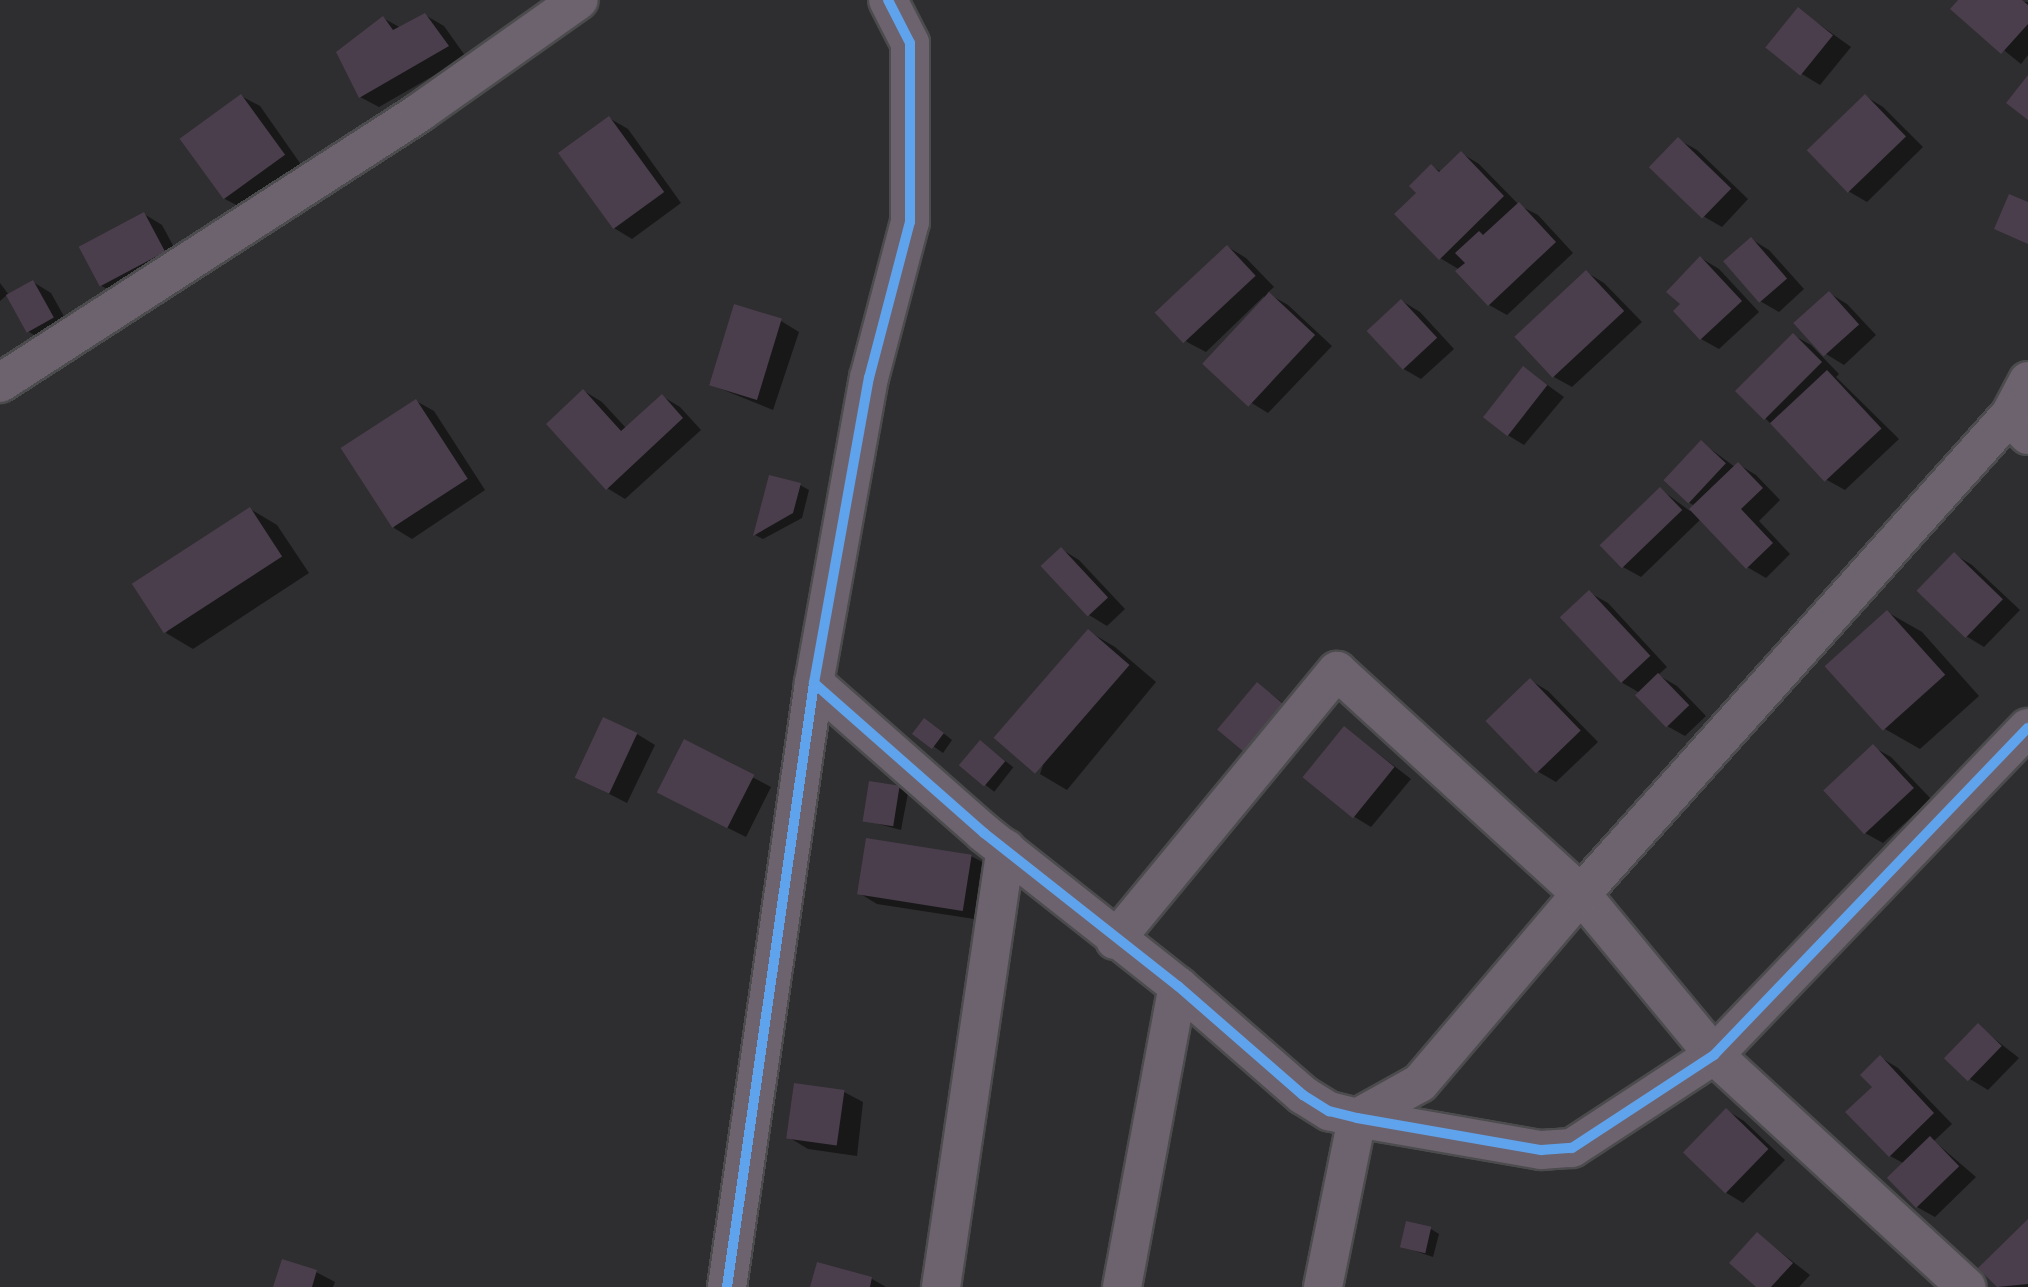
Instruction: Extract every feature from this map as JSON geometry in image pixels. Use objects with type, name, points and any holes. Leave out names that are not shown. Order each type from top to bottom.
[{"type":"street","points":[[0,383],[421,112],[579,0]]},
{"type":"street","points":[[727,1287],[814,683],[869,378],[910,222],[910,43],[888,0]]},
{"type":"street","points":[[1323,1287],[1357,1118],[1420,1083],[1581,894],[2018,426],[2028,380]]},
{"type":"street","points":[[1115,940],[1337,671],[1581,894],[1714,1055],[1966,1287]]},
{"type":"street","points":[[814,683],[1006,849],[1115,940],[1178,986],[1303,1095],[1329,1111],[1357,1118],[1541,1150],[1572,1148],[1714,1055],[2028,728]]},
{"type":"street","points":[[941,1287],[1006,849]]},
{"type":"street","points":[[1122,1287],[1178,986]]},
{"type":"building","points":[[1958,0],[2022,0],[2028,5],[2028,24],[2001,54],[1950,9]]},
{"type":"building","points":[[1798,7],[1833,35],[1800,76],[1765,47]]},
{"type":"building","points":[[425,13],[449,46],[359,98],[336,52],[383,16],[393,30]]},
{"type":"building","points":[[2028,75],[2028,120],[2006,103]]},
{"type":"building","points":[[241,94],[285,155],[224,199],[180,139]]},
{"type":"building","points":[[1865,94],[1906,136],[1848,193],[1807,150]]},
{"type":"building","points":[[609,116],[664,192],[613,229],[558,153]]},
{"type":"building","points":[[1678,137],[1731,188],[1702,219],[1649,167]]},
{"type":"building","points":[[1461,151],[1504,196],[1439,260],[1394,214],[1416,193],[1409,186],[1431,164],[1439,172]]},
{"type":"building","points":[[2009,194],[2028,202],[2028,244],[1994,229]]},
{"type":"building","points":[[1519,202],[1556,242],[1488,306],[1455,271],[1465,263],[1455,253],[1479,231],[1483,235]]},
{"type":"building","points":[[144,212],[165,252],[100,286],[79,247]]},
{"type":"building","points":[[1751,237],[1787,279],[1759,303],[1723,261]]},
{"type":"building","points":[[1227,245],[1256,276],[1183,343],[1155,313]]},
{"type":"building","points":[[1700,256],[1742,301],[1700,340],[1673,311],[1680,304],[1666,292]]},
{"type":"building","points":[[1586,270],[1624,311],[1553,378],[1514,337]]},
{"type":"building","points":[[33,280],[54,318],[27,333],[6,295]]},
{"type":"building","points":[[1829,291],[1859,324],[1823,357],[1793,323]]},
{"type":"building","points":[[1269,292],[1315,335],[1248,407],[1202,364]]},
{"type":"building","points":[[1401,299],[1437,338],[1403,370],[1367,331]]},
{"type":"building","points":[[734,304],[782,319],[757,400],[709,385]]},
{"type":"building","points":[[1793,333],[1822,362],[1764,420],[1735,391]]},
{"type":"building","points":[[1523,366],[1547,385],[1507,436],[1483,417]]},
{"type":"building","points":[[1827,370],[1882,429],[1825,482],[1770,423]]},
{"type":"building","points":[[583,389],[621,431],[662,394],[683,418],[606,490],[546,424]]},
{"type":"building","points":[[416,399],[468,479],[392,528],[341,448]]},
{"type":"building","points":[[1701,440],[1726,463],[1688,503],[1663,480]]},
{"type":"building","points":[[1738,462],[1763,488],[1741,509],[1773,543],[1746,569],[1689,509]]},
{"type":"building","points":[[769,475],[801,483],[793,513],[753,536]]},
{"type":"building","points":[[1660,487],[1682,510],[1622,568],[1600,545]]},
{"type":"building","points":[[250,507],[282,556],[164,633],[132,584]]},
{"type":"building","points":[[1061,547],[1108,597],[1088,617],[1041,566]]},
{"type":"building","points":[[1954,552],[2003,599],[1965,638],[1916,591]]},
{"type":"building","points":[[1589,590],[1650,656],[1621,683],[1560,617]]},
{"type":"building","points":[[1887,610],[1945,675],[1883,731],[1825,666]]},
{"type":"building","points":[[1088,629],[1130,665],[1035,774],[994,738]]},
{"type":"building","points":[[1658,673],[1689,705],[1666,728],[1635,695]]},
{"type":"building","points":[[1530,678],[1581,731],[1536,774],[1485,721]]},
{"type":"building","points":[[1257,682],[1284,704],[1244,752],[1217,729]]},
{"type":"building","points":[[603,717],[637,733],[609,794],[575,778]]},
{"type":"building","points":[[924,718],[944,733],[932,749],[912,734]]},
{"type":"building","points":[[1344,726],[1395,767],[1353,818],[1302,777]]},
{"type":"building","points":[[684,739],[754,775],[727,828],[657,792]]},
{"type":"building","points":[[980,740],[1005,761],[984,786],[959,765]]},
{"type":"building","points":[[1873,744],[1914,788],[1864,834],[1823,790]]},
{"type":"building","points":[[869,781],[900,786],[893,826],[863,821]]},
{"type":"building","points":[[866,838],[972,855],[963,911],[857,894]]},
{"type":"building","points":[[1978,1023],[2002,1046],[1968,1081],[1944,1058]]},
{"type":"building","points":[[1880,1055],[1934,1113],[1889,1157],[1845,1112],[1872,1087],[1860,1075]]},
{"type":"building","points":[[794,1083],[845,1090],[837,1146],[786,1138]]},
{"type":"building","points":[[1726,1108],[1768,1149],[1725,1194],[1683,1153]]},
{"type":"building","points":[[1930,1136],[1959,1166],[1916,1208],[1887,1178]]},
{"type":"building","points":[[2028,1219],[2028,1284],[1997,1287],[1978,1268]]},
{"type":"building","points":[[1406,1221],[1431,1227],[1425,1253],[1400,1247]]},
{"type":"building","points":[[1757,1232],[1793,1263],[1771,1287],[1756,1287],[1729,1263]]},
{"type":"building","points":[[282,1259],[317,1270],[312,1287],[273,1287]]},
{"type":"building","points":[[817,1262],[872,1277],[870,1287],[810,1287]]},
{"type":"cycle path","points":[[727,1287],[814,683],[869,378],[910,222],[910,43],[888,0]]},
{"type":"cycle path","points":[[814,683],[984,833],[1178,986],[1303,1095],[1329,1111],[1357,1118],[1541,1150],[1572,1148],[1714,1055],[2028,728]]}]
